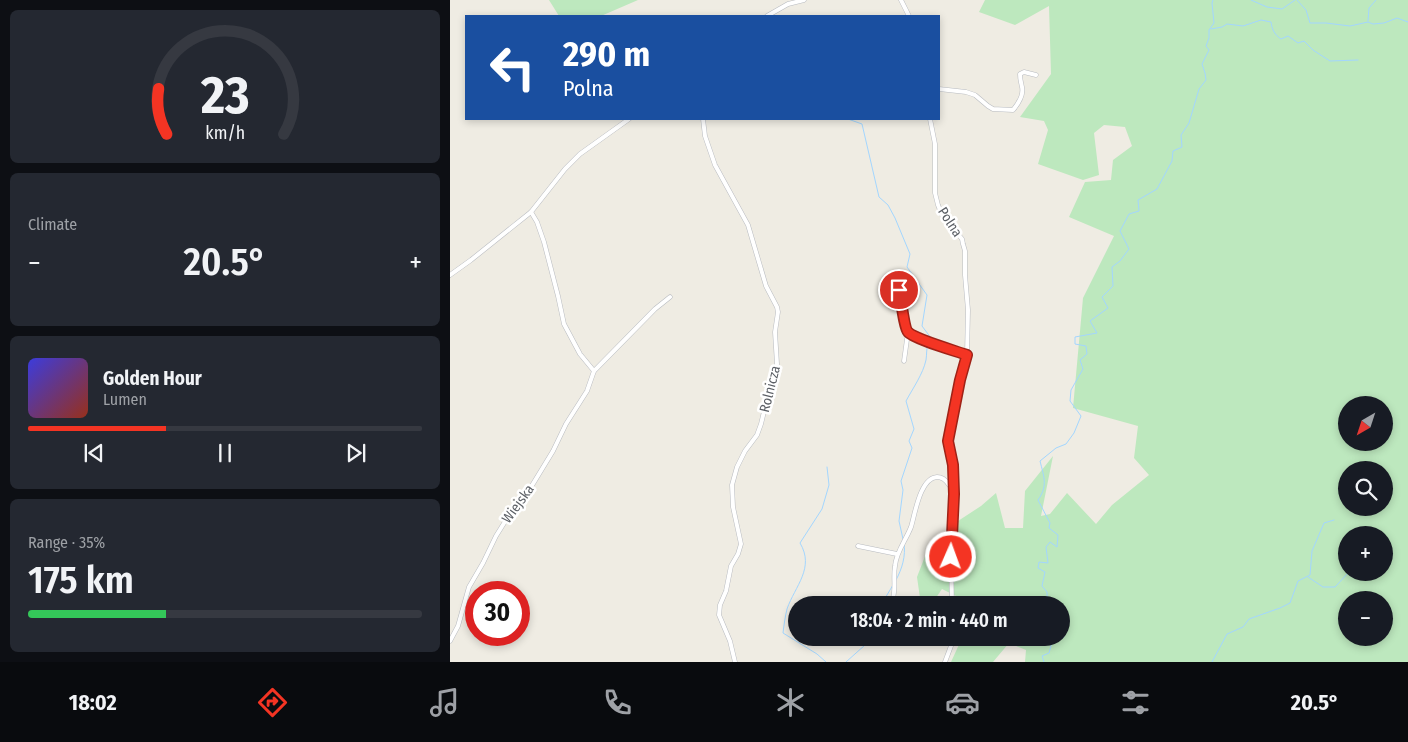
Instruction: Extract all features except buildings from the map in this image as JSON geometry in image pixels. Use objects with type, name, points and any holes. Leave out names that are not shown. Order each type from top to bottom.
[{"type":"street","points":[[769,15],[788,4],[804,0]]},
{"type":"street","points":[[901,0],[908,15]]},
{"type":"street","points":[[940,90],[966,92],[975,95],[993,108],[1013,110],[1021,98],[1023,89],[1020,74],[1024,72],[1036,76]]},
{"type":"street","points":[[450,275],[531,212],[565,169],[580,154],[628,120]]},
{"type":"street","name":"Rolnicza","points":[[703,120],[705,136],[714,166],[748,225],[766,286],[778,312],[775,332],[777,364],[775,377],[757,435],[737,467],[732,485],[733,507],[740,544],[738,554],[731,566],[719,615],[730,641],[735,662]]},
{"type":"street","name":"Polna","points":[[930,120],[935,144],[934,188],[940,210],[946,221],[962,239],[965,251],[964,275],[968,310],[967,355],[948,441],[953,465],[954,484],[951,557],[952,596]]},
{"type":"street","points":[[531,212],[537,222],[544,242],[564,324],[580,354],[594,371]]},
{"type":"street","points":[[895,275],[908,332],[904,361]]},
{"type":"street","name":"Wiejska","points":[[450,641],[458,626],[469,587],[483,564],[496,536],[528,492],[553,451],[566,424],[586,391],[594,371],[670,296]]},
{"type":"street","points":[[908,332],[918,338],[967,355]]},
{"type":"street","points":[[893,596],[894,567],[897,554],[906,538],[926,484],[934,477],[946,480],[949,485],[954,484]]},
{"type":"street","points":[[858,546],[897,554]]},
{"type":"street","points":[[945,662],[951,646]]},
{"type":"green space","points":[[549,0],[638,0],[603,15],[558,15]]},
{"type":"green space","points":[[985,0],[1408,0],[1408,662],[1025,662],[1026,650],[1016,646],[1070,646],[1070,596],[956,596],[942,589],[937,596],[920,596],[917,577],[929,546],[936,575],[954,568],[958,521],[981,506],[996,493],[1005,528],[1023,528],[1025,491],[1053,456],[1041,516],[1050,514],[1067,493],[1096,524],[1112,505],[1149,475],[1134,458],[1138,426],[1073,408],[1083,298],[1114,236],[1069,217],[1085,182],[1111,180],[1113,160],[1132,146],[1125,127],[1104,125],[1094,133],[1099,175],[1083,180],[1038,164],[1048,130],[1044,121],[1020,117],[1051,74],[1049,6],[1015,25],[979,12]]},
{"type":"green space","points":[[958,646],[1006,646],[993,662],[951,662]]},
{"type":"waterway","points":[[1047,596],[1047,592],[1042,586],[1045,572],[1038,568],[1039,562],[1048,563],[1046,547],[1050,542],[1057,547],[1058,535],[1049,528],[1050,523],[1038,500],[1044,486],[1040,461],[1056,448],[1066,444],[1074,433],[1081,416],[1070,401],[1071,390],[1083,369],[1080,360],[1087,354],[1086,346],[1075,344],[1075,337],[1097,333],[1090,321],[1108,308],[1102,297],[1113,286],[1112,267],[1120,261],[1129,249],[1120,231],[1129,214],[1139,211],[1138,200],[1157,189],[1172,161],[1173,151],[1182,147],[1181,135],[1189,123],[1199,89],[1206,80],[1202,64],[1209,50],[1206,46],[1209,30],[1214,23],[1213,0]]},
{"type":"waterway","points":[[1251,0],[1267,7],[1282,9],[1295,0]]},
{"type":"waterway","points":[[1297,0],[1306,10],[1310,23],[1350,26],[1368,22],[1373,24],[1384,23],[1397,18],[1408,22]]},
{"type":"waterway","points":[[1368,21],[1369,8],[1376,0]]},
{"type":"waterway","points":[[1211,29],[1227,24],[1243,26],[1261,20],[1271,22],[1274,32],[1281,39],[1288,36],[1298,43],[1304,41],[1313,50],[1330,61],[1358,60]]},
{"type":"waterway","points":[[851,120],[862,124],[879,197],[888,205],[910,254],[907,267],[927,295],[922,326],[931,338],[930,340]]},
{"type":"waterway","points":[[903,539],[899,521],[903,490],[901,481],[912,448],[909,441],[914,429],[906,401],[923,370],[928,344]]},
{"type":"waterway","points":[[826,662],[817,654],[783,633],[787,609],[805,569],[804,552],[800,543],[822,509],[829,485],[827,467]]},
{"type":"waterway","points":[[1212,662],[1227,634],[1243,627],[1249,619],[1290,603],[1298,581],[1310,575],[1312,551],[1324,523],[1334,520]]},
{"type":"waterway","points":[[896,580],[903,562],[904,543]]},
{"type":"waterway","points":[[1308,577],[1323,587],[1335,587],[1341,581]]},
{"type":"waterway","points":[[886,596],[893,585]]},
{"type":"waterway","points":[[846,662],[864,646]]},
{"type":"waterway","points":[[1044,662],[1042,656],[1049,653],[1051,646]]},
{"type":"route","points":[[899,290],[908,332],[918,338],[967,355],[948,441],[954,477],[951,557]]}]
